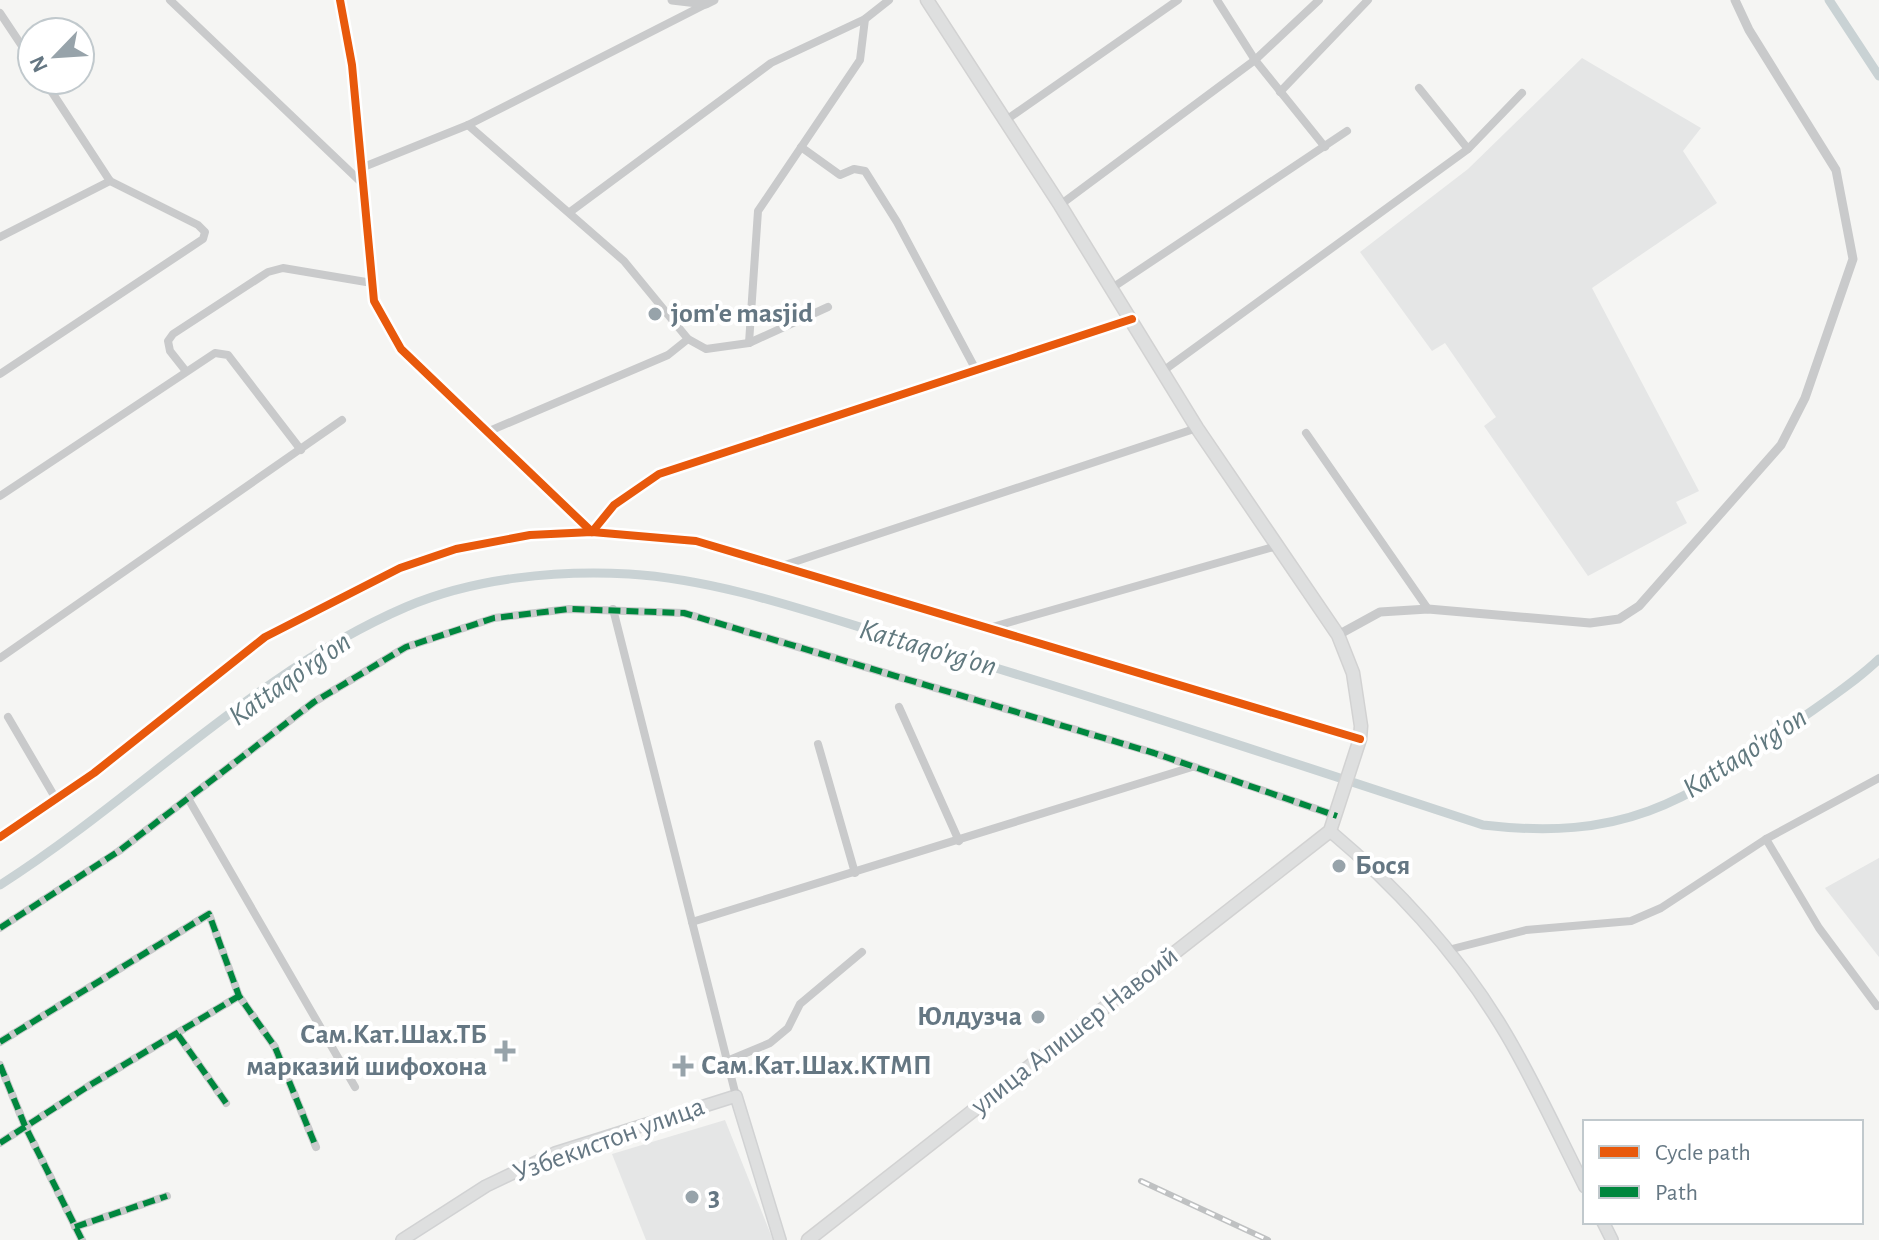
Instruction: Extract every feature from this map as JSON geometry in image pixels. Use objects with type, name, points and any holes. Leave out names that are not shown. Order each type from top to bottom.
[{"type":"main road","points":[[927,0],[1132,319],[1197,428],[1293,574],[1338,635],[1356,686],[1360,739]]},
{"type":"main road","name":"улица Алишер Навоий","points":[[808,1240],[1330,831],[1360,739]]},
{"type":"main road","points":[[1330,831],[1379,872],[1448,950],[1507,1034],[1583,1183]]},
{"type":"main road","points":[[736,1096],[780,1240]]},
{"type":"main road","name":"Узбекистон улица","points":[[402,1240],[486,1186],[555,1153],[736,1096]]},
{"type":"street","points":[[170,0],[363,184]]},
{"type":"street","points":[[340,0],[352,65],[374,301],[401,349],[592,532]]},
{"type":"street","points":[[672,0],[710,2]]},
{"type":"street","points":[[570,212],[771,63],[865,19],[889,0]]},
{"type":"street","points":[[1006,120],[1178,0]]},
{"type":"street","points":[[1217,0],[1255,60],[1325,147]]},
{"type":"street","points":[[1060,205],[1255,60],[1319,0]]},
{"type":"street","points":[[1280,92],[1368,0]]},
{"type":"street","points":[[1338,635],[1380,612],[1428,609],[1590,623],[1619,619],[1639,606],[1781,445],[1805,398],[1853,259],[1847,213],[1830,159],[1749,30],[1735,0]]},
{"type":"street","points":[[361,168],[468,125],[710,2]]},
{"type":"street","points":[[0,13],[16,37]]},
{"type":"street","points":[[749,343],[758,211],[860,60],[865,19]]},
{"type":"street","points":[[1419,88],[1468,149]]},
{"type":"street","points":[[1163,371],[1468,149],[1522,93]]},
{"type":"street","points":[[0,374],[203,239],[205,232],[198,225],[110,181],[54,96]]},
{"type":"street","points":[[468,125],[624,261],[688,339],[706,349],[749,343],[828,307]]},
{"type":"street","points":[[1112,288],[1347,131]]},
{"type":"street","points":[[801,147],[840,175],[854,169],[865,171],[976,370]]},
{"type":"street","points":[[0,237],[110,181]]},
{"type":"street","points":[[185,370],[170,351],[168,341],[173,334],[268,272],[283,268],[372,283]]},
{"type":"street","points":[[592,532],[614,505],[659,474],[1132,319]]},
{"type":"street","points":[[487,432],[668,355],[688,339]]},
{"type":"street","points":[[0,496],[185,370],[215,353],[228,355],[301,450]]},
{"type":"street","points":[[0,658],[342,420]]},
{"type":"street","points":[[781,566],[1197,428]]},
{"type":"street","points":[[1306,433],[1428,609]]},
{"type":"street","points":[[0,837],[94,773],[265,637],[400,568],[456,549],[530,535],[592,532],[696,541],[1360,739]]},
{"type":"street","points":[[988,629],[1277,546]]},
{"type":"street","points":[[0,928],[67,887],[189,800],[314,702],[406,647],[494,618],[569,609],[684,613],[1193,767],[1337,816]]},
{"type":"street","points":[[613,609],[736,1096]]},
{"type":"street","points":[[899,707],[959,841]]},
{"type":"street","points":[[8,717],[56,799]]},
{"type":"street","points":[[818,744],[855,873]]},
{"type":"street","points":[[692,922],[1193,767]]},
{"type":"street","points":[[1448,950],[1526,930],[1631,921],[1661,908],[1766,839],[1879,778]]},
{"type":"street","points":[[189,800],[355,1087]]},
{"type":"street","points":[[1766,839],[1819,928],[1877,1006]]},
{"type":"street","points":[[0,1042],[209,914],[239,996],[275,1047],[316,1147]]},
{"type":"street","points":[[727,1061],[770,1043],[788,1028],[800,1004],[862,952]]},
{"type":"street","points":[[0,1143],[239,996]]},
{"type":"street","points":[[178,1035],[226,1103]]},
{"type":"street","points":[[0,1065],[25,1126],[82,1240]]},
{"type":"street","points":[[75,1227],[167,1196]]},
{"type":"shaded area","points":[[1582,58],[1701,128],[1683,151],[1717,203],[1592,288],[1699,491],[1676,502],[1687,523],[1588,576],[1484,426],[1496,417],[1445,343],[1432,351],[1360,252],[1468,169]]},
{"type":"shaded area","points":[[1879,858],[1879,957],[1825,888]]},
{"type":"shaded area","name":"3","points":[[725,1120],[773,1240],[646,1240],[612,1154]]},
{"type":"waterway","name":"Kattaqo'rg'on","points":[[1829,0],[1879,76]]},
{"type":"waterway","name":"Kattaqo'rg'on","points":[[0,885],[298,665],[406,607],[459,589],[516,578],[573,573],[629,574],[736,591],[1056,686],[1483,825],[1531,829],[1613,821],[1649,811],[1683,796],[1753,753],[1879,659]]},
{"type":"railway","points":[[1141,1181],[1268,1240]]},
{"type":"marked path","points":[[0,928],[119,851],[314,702],[406,647],[494,618],[569,609],[684,613],[1154,753],[1337,816]]},
{"type":"marked path","points":[[0,1042],[209,914],[239,996],[275,1047],[316,1147]]},
{"type":"marked path","points":[[0,1143],[239,996]]},
{"type":"marked path","points":[[178,1035],[226,1103]]},
{"type":"marked path","points":[[0,1065],[25,1126],[82,1240]]},
{"type":"marked path","points":[[75,1227],[167,1196]]},
{"type":"cycle path","points":[[340,0],[352,65],[374,301],[401,349],[592,532],[614,505],[659,474],[1132,319]]},
{"type":"cycle path","points":[[0,837],[94,773],[265,637],[400,568],[456,549],[530,535],[592,532],[696,541],[1360,739]]},
{"type":"place","name":"jom'e masjid","points":[[655,314]]},
{"type":"place","name":"Бося","points":[[1339,866]]},
{"type":"place","name":"Юлдузча","points":[[1038,1017]]},
{"type":"place","name":"Сам.Кат.Шах.ТБ марказий шифохона","points":[[505,1051]]},
{"type":"place","name":"Сам.Кат.Шах.КТМП","points":[[683,1066]]},
{"type":"place","name":"3","points":[[692,1197]]}]
